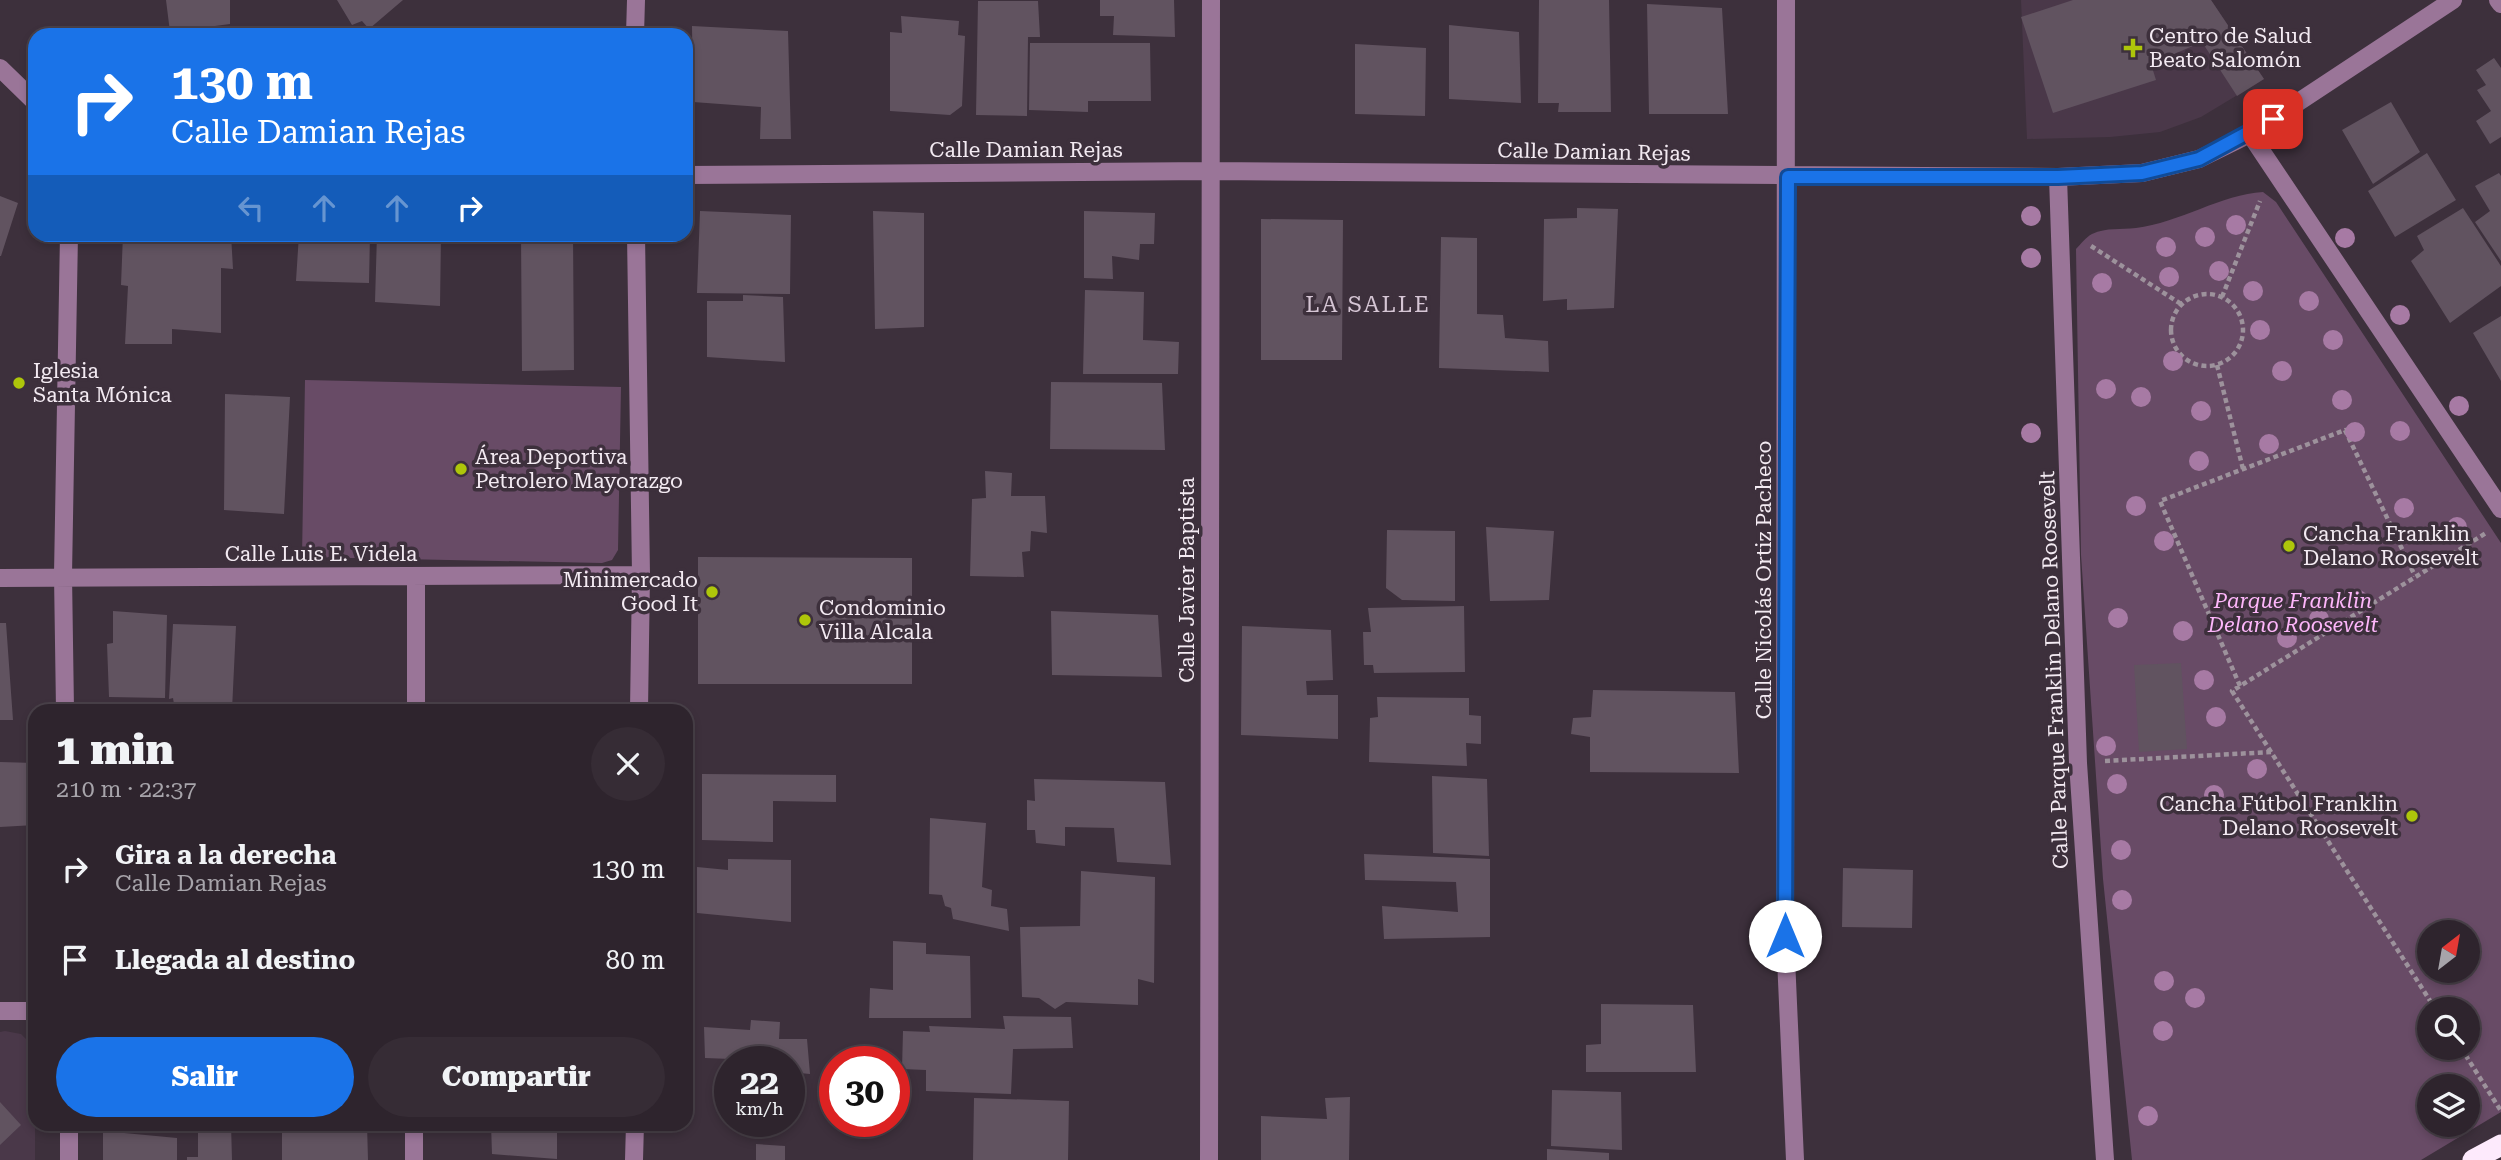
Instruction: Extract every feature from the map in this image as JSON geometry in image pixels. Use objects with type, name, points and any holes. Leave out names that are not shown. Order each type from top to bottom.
[{"type":"highway","points":[[2473,1160],[2501,1145]]},
{"type":"street","points":[[635,28],[636,0]]},
{"type":"street","name":"Calle Javier Baptista","points":[[1209,1160],[1210,0]]},
{"type":"street","name":"Calle Nicolás Ortiz Pacheco","points":[[1786,0],[1788,177],[1785,936],[1795,1160]]},
{"type":"street","name":"Calle Damian Rejas","points":[[693,175],[1211,171],[2058,177],[2142,173],[2199,159],[2250,134],[2453,0]]},
{"type":"street","points":[[2,73],[28,96]]},
{"type":"street","points":[[2250,134],[2501,509]]},
{"type":"street","name":"Calle Parque Franklin Delano Roosevelt","points":[[2058,177],[2078,763],[2105,1160]]},
{"type":"street","points":[[65,704],[69,242]]},
{"type":"street","points":[[636,242],[641,575],[639,704]]},
{"type":"street","name":"Calle Luis E. Videla","points":[[0,578],[64,575],[641,575]]},
{"type":"street","points":[[416,577],[416,704]]},
{"type":"street","points":[[0,1011],[28,1011]]},
{"type":"street","points":[[69,1131],[69,1160]]},
{"type":"street","points":[[414,1131],[414,1160]]},
{"type":"street","points":[[634,1160],[635,1131]]},
{"type":"path","points":[[2222,297],[2274,170]]},
{"type":"path","points":[[2059,225],[2181,304]]},
{"type":"path","points":[[2200,294],[2222,297],[2240,314],[2243,326],[2237,350],[2228,360],[2217,365],[2192,363],[2174,346],[2171,323],[2181,304],[2200,294]]},
{"type":"path","points":[[2217,365],[2243,469]]},
{"type":"path","points":[[2240,685],[2160,501],[2344,430],[2415,576]]},
{"type":"path","points":[[2428,997],[2232,691],[2492,529]]},
{"type":"path","points":[[2078,763],[2272,752]]},
{"type":"path","points":[[2469,1060],[2501,1111]]},
{"type":"shaded area","name":"Centro de Salud Beato Salomón","points":[[2021,0],[2211,0],[2264,79],[2201,117],[2160,132],[2110,137],[2027,139]]},
{"type":"shaded area","points":[[0,1032],[21,1034],[28,1041],[28,1131],[35,1131],[35,1160],[0,1160]]},
{"type":"green space","name":"Parque Franklin Delano Roosevelt","points":[[2263,192],[2276,202],[2501,543],[2501,1112],[2480,1125],[2480,1074],[2417,1074],[2417,1137],[2459,1137],[2421,1160],[2132,1160],[2103,879],[2081,555],[2076,249],[2088,237],[2098,232],[2168,221],[2232,198]]},
{"type":"green space","name":"Área Deportiva Petrolero Mayorazgo","points":[[305,380],[621,387],[618,550],[612,560],[602,563],[302,557]]},
{"type":"building","points":[[166,0],[230,0],[230,24],[170,28]]},
{"type":"building","points":[[337,0],[403,0],[370,28],[362,21],[352,25]]},
{"type":"building","points":[[1100,0],[1174,0],[1175,37],[1113,35],[1114,16],[1100,16]]},
{"type":"building","points":[[1539,0],[1609,0],[1611,112],[1558,112],[1559,103],[1538,103]]},
{"type":"building","points":[[2073,0],[2211,0],[2264,79],[2237,96],[2202,42],[2151,64],[2156,80],[2053,113],[2021,17]]},
{"type":"building","points":[[978,1],[1038,1],[1040,37],[1028,37],[1027,116],[976,115]]},
{"type":"building","points":[[1647,4],[1722,8],[1728,114],[1649,114]]},
{"type":"building","points":[[901,16],[959,21],[958,35],[965,36],[962,106],[950,115],[890,111],[890,32],[902,33]]},
{"type":"building","points":[[1449,25],[1519,32],[1521,103],[1449,99]]},
{"type":"building","points":[[692,28],[788,31],[791,139],[760,139],[761,107],[693,102]]},
{"type":"building","points":[[1030,43],[1150,43],[1151,101],[1088,101],[1088,112],[1029,110]]},
{"type":"building","points":[[1355,44],[1426,48],[1425,116],[1355,114]]},
{"type":"building","points":[[2494,58],[2501,68],[2501,137],[2490,144],[2476,121],[2491,111],[2477,90],[2486,85],[2476,70]]},
{"type":"building","points":[[2391,102],[2420,152],[2373,184],[2342,130]]},
{"type":"building","points":[[2427,153],[2456,200],[2395,237],[2368,191]]},
{"type":"building","points":[[2499,173],[2501,261],[2475,222],[2490,211],[2475,186]]},
{"type":"building","points":[[0,196],[18,203],[1,256],[0,256]]},
{"type":"building","points":[[1577,208],[1618,209],[1614,308],[1567,310],[1567,299],[1543,301],[1544,219],[1577,218]]},
{"type":"building","points":[[2463,208],[2501,266],[2501,286],[2450,323],[2411,261],[2424,250],[2417,236]]},
{"type":"building","points":[[700,211],[791,215],[790,294],[697,293]]},
{"type":"building","points":[[873,211],[924,213],[924,327],[875,329]]},
{"type":"building","points":[[1084,211],[1155,213],[1154,244],[1140,244],[1139,260],[1112,256],[1113,279],[1084,278]]},
{"type":"building","points":[[1261,219],[1343,220],[1342,360],[1261,360]]},
{"type":"building","points":[[1441,237],[1477,238],[1477,314],[1503,315],[1505,338],[1548,341],[1549,372],[1439,368]]},
{"type":"building","points":[[123,242],[231,242],[233,269],[221,268],[221,333],[172,329],[172,344],[125,344],[128,286],[121,285]]},
{"type":"building","points":[[298,242],[370,242],[369,283],[296,281]]},
{"type":"building","points":[[377,242],[441,242],[440,306],[375,302]]},
{"type":"building","points":[[521,242],[573,242],[574,370],[522,371]]},
{"type":"building","points":[[1085,290],[1144,292],[1143,340],[1179,342],[1178,374],[1083,374]]},
{"type":"building","points":[[743,295],[783,297],[785,362],[707,357],[707,301],[743,301]]},
{"type":"building","points":[[2501,316],[2501,381],[2473,333]]},
{"type":"building","points":[[1051,382],[1162,383],[1165,450],[1050,449]]},
{"type":"building","points":[[225,394],[290,397],[284,514],[224,510]]},
{"type":"building","points":[[985,471],[1012,473],[1011,496],[1045,496],[1047,533],[1031,531],[1030,551],[1022,552],[1024,577],[970,576],[972,499],[986,498]]},
{"type":"building","points":[[1486,527],[1554,531],[1549,600],[1490,601]]},
{"type":"building","points":[[1387,530],[1455,531],[1455,601],[1402,600],[1386,588]]},
{"type":"building","name":"Condominio Villa Alcala","points":[[698,557],[912,558],[912,684],[698,684]]},
{"type":"building","points":[[1464,606],[1465,672],[1374,673],[1373,665],[1364,665],[1363,632],[1371,632],[1368,608]]},
{"type":"building","points":[[113,611],[167,615],[165,698],[109,697],[107,644],[113,643]]},
{"type":"building","points":[[1051,611],[1158,615],[1162,677],[1052,675]]},
{"type":"building","points":[[0,623],[6,623],[13,720],[0,720]]},
{"type":"building","points":[[173,624],[236,626],[232,704],[174,704],[173,698],[169,699]]},
{"type":"building","points":[[1242,626],[1331,630],[1333,680],[1306,681],[1307,695],[1338,695],[1338,739],[1241,735]]},
{"type":"building","points":[[2181,663],[2187,749],[2139,752],[2134,665]]},
{"type":"building","points":[[1593,690],[1735,692],[1739,773],[1590,772],[1590,737],[1571,734],[1573,718],[1591,717]]},
{"type":"building","points":[[1377,697],[1469,698],[1469,715],[1481,716],[1481,744],[1466,743],[1467,766],[1369,762],[1370,718],[1378,717]]},
{"type":"building","points":[[0,762],[28,763],[28,825],[0,827]]},
{"type":"building","points":[[702,774],[836,775],[836,802],[773,801],[773,842],[702,840]]},
{"type":"building","points":[[1432,776],[1487,779],[1489,856],[1433,853]]},
{"type":"building","points":[[1034,779],[1165,782],[1171,865],[1117,862],[1114,828],[1065,827],[1065,846],[1036,843],[1035,830],[1027,830],[1027,800],[1035,801]]},
{"type":"building","points":[[930,818],[986,823],[982,887],[992,890],[991,906],[1007,909],[1009,931],[953,919],[951,908],[945,906],[942,895],[929,894]]},
{"type":"building","points":[[1364,854],[1490,859],[1490,937],[1384,939],[1382,906],[1458,912],[1456,882],[1365,880]]},
{"type":"building","points":[[728,859],[791,860],[791,922],[697,913],[697,867],[728,870]]},
{"type":"building","points":[[1843,868],[1913,870],[1912,928],[1842,927]]},
{"type":"building","points":[[1081,871],[1155,877],[1154,983],[1138,979],[1138,1005],[1066,1002],[1055,1009],[1039,998],[1022,997],[1020,927],[1080,926]]},
{"type":"building","points":[[893,941],[926,943],[926,954],[970,956],[971,1018],[869,1018],[870,988],[893,990]]},
{"type":"building","points":[[1601,1004],[1693,1005],[1696,1072],[1586,1072],[1586,1045],[1601,1044]]},
{"type":"building","points":[[1003,1016],[1071,1017],[1073,1048],[1013,1049],[1011,1094],[926,1091],[926,1070],[910,1069],[910,1046],[903,1046],[903,1031],[930,1032],[929,1026],[1005,1029]]},
{"type":"building","points":[[751,1020],[780,1022],[779,1039],[807,1039],[810,1074],[805,1074],[805,1046],[714,1046],[714,1058],[705,1058],[704,1027],[750,1030]]},
{"type":"building","points":[[1552,1090],[1621,1092],[1622,1150],[1551,1146]]},
{"type":"building","points":[[1350,1097],[1349,1160],[1261,1160],[1261,1116],[1327,1119],[1325,1098]]},
{"type":"building","points":[[974,1098],[1069,1101],[1068,1160],[973,1160]]},
{"type":"building","points":[[0,1102],[21,1125],[0,1145]]},
{"type":"building","points":[[103,1131],[177,1138],[177,1160],[103,1160]]},
{"type":"building","points":[[198,1131],[231,1131],[232,1160],[187,1160],[187,1157],[198,1157]]},
{"type":"building","points":[[282,1131],[367,1131],[368,1160],[282,1160]]},
{"type":"building","points":[[491,1131],[557,1131],[557,1159],[492,1154]]},
{"type":"building","points":[[756,1144],[785,1146],[785,1160],[756,1160]]},
{"type":"building","points":[[1547,1149],[1609,1153],[1609,1160],[1547,1160]]},
{"type":"place","name":"Centro de Salud Beato Salomón","points":[[2133,48]]},
{"type":"place","name":"Iglesia Santa Mónica","points":[[19,383]]},
{"type":"place","name":"Área Deportiva Petrolero Mayorazgo","points":[[461,469]]},
{"type":"place","name":"Cancha Franklin Delano Roosevelt","points":[[2289,546]]},
{"type":"place","name":"Minimercado Good It","points":[[712,592]]},
{"type":"place","name":"Condominio Villa Alcala","points":[[805,620]]},
{"type":"place","name":"Cancha Fútbol Franklin Delano Roosevelt","points":[[2412,816]]},
{"type":"district","name":"LA SALLE","points":[[1368,304]]},
{"type":"route","points":[[1785,936],[1788,177],[2058,177],[2142,173],[2199,159],[2250,134],[2273,119]]}]
